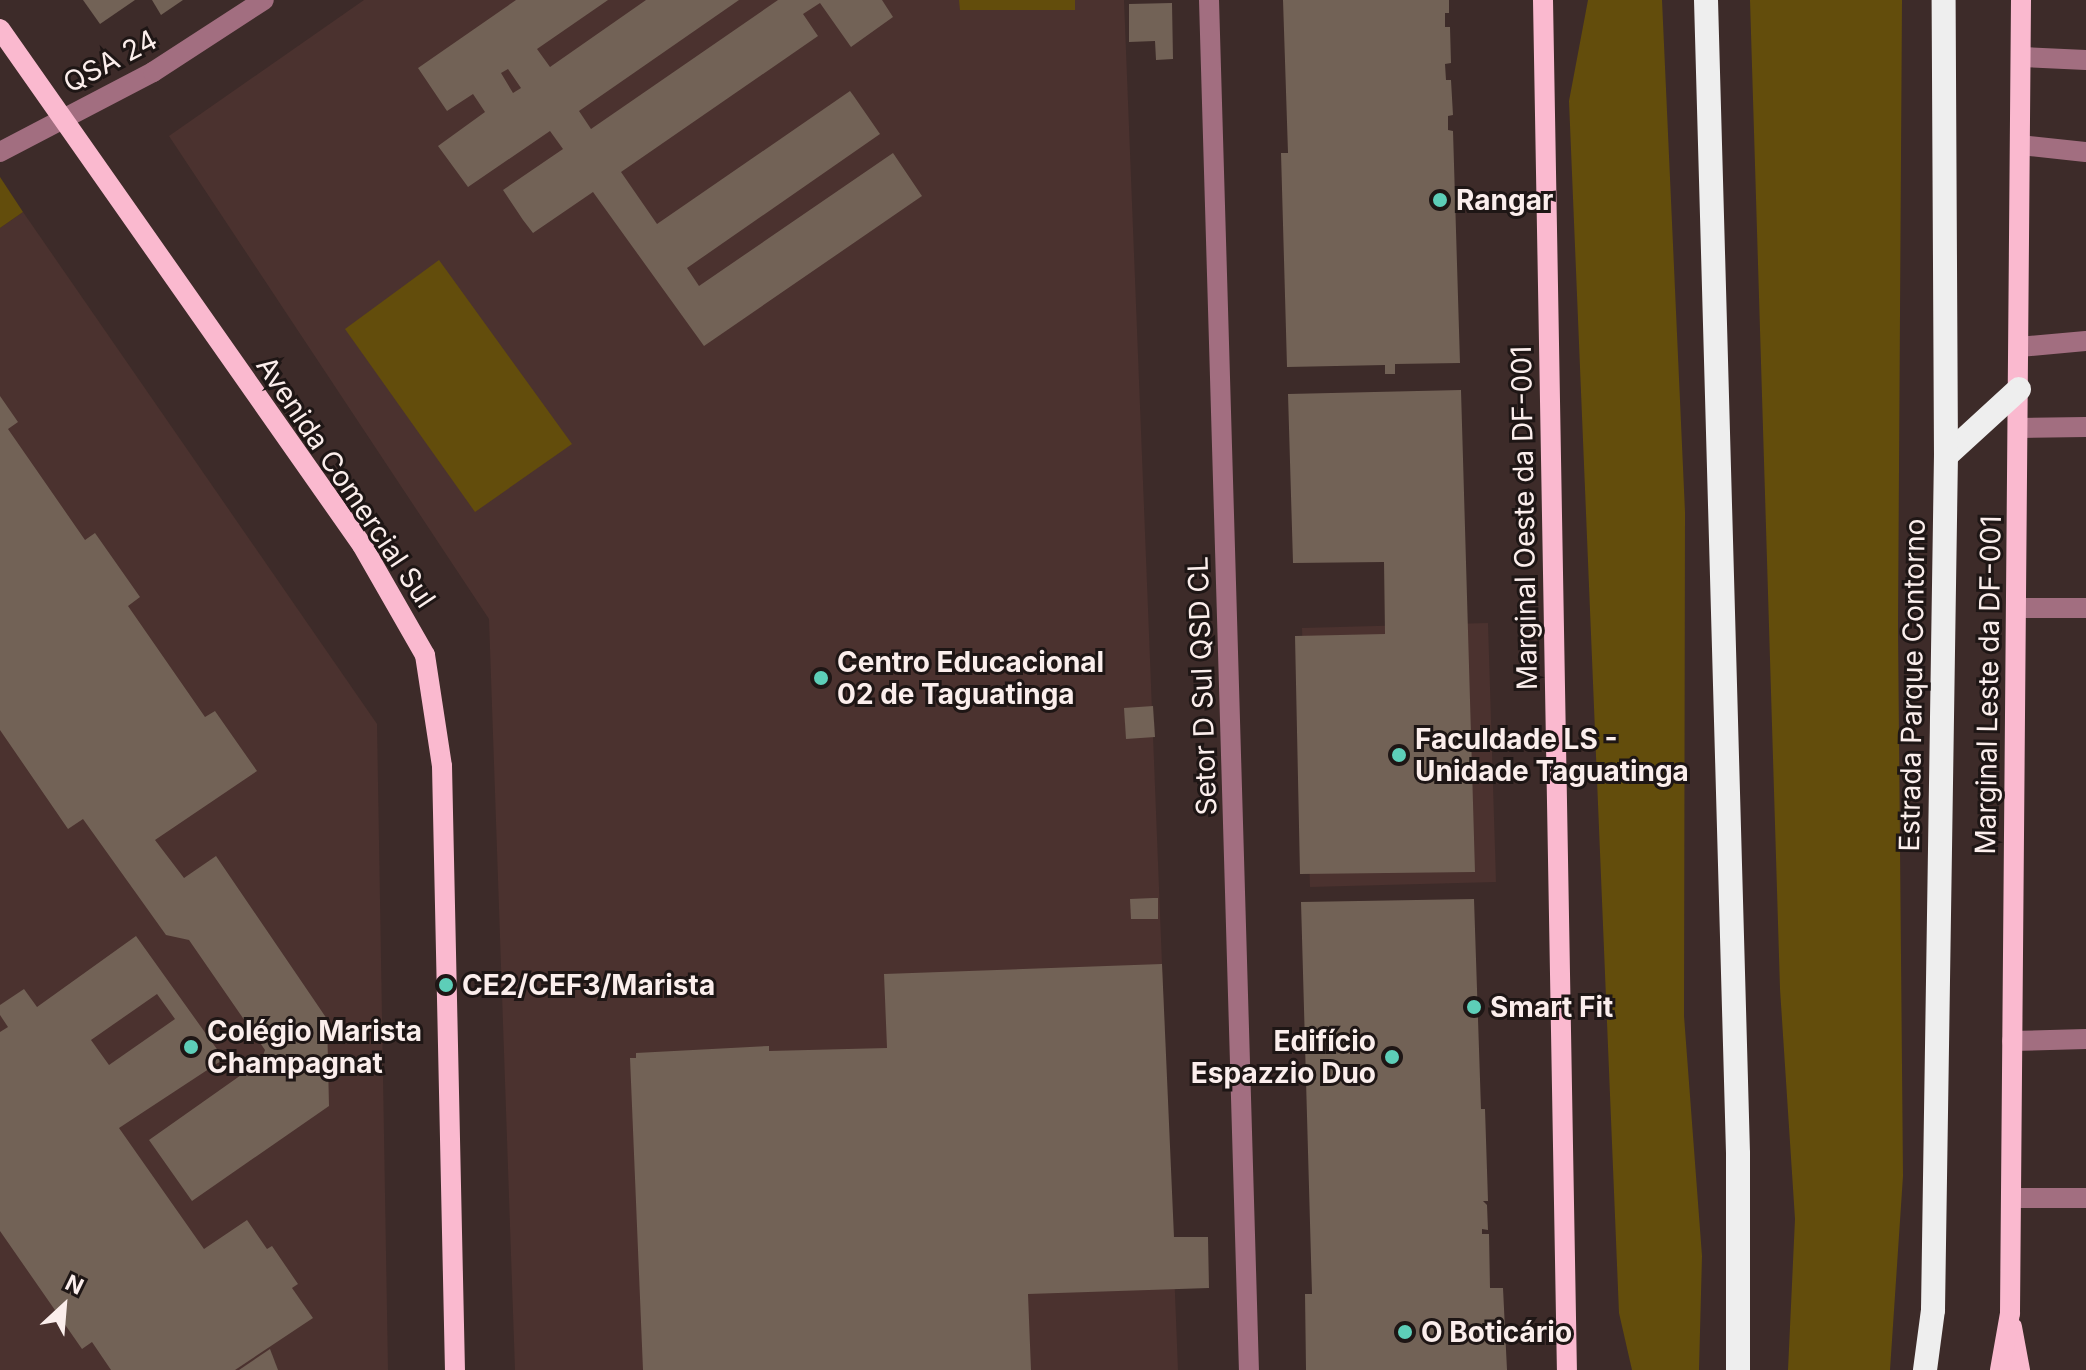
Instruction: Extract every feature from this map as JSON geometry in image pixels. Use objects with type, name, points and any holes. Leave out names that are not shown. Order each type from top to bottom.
[{"type":"highway","points":[[1706,0],[1738,1168],[1738,1370]]},
{"type":"highway","name":"Estrada Parque Contorno","points":[[1925,1370],[1933,1310],[1946,456],[1944,0]]},
{"type":"highway","points":[[1946,456],[2019,389]]},
{"type":"main road","name":"Marginal Oeste da DF-001","points":[[1543,0],[1567,1370]]},
{"type":"main road","name":"Marginal Leste da DF-001","points":[[2000,1370],[2010,1313],[2021,0]]},
{"type":"main road","name":"Avenida Comercial Sul","points":[[0,29],[362,545],[425,655],[442,766],[455,1370]]},
{"type":"main road","points":[[2010,1313],[2020,1370]]},
{"type":"street","name":"QSA 24","points":[[0,152],[153,72],[264,0]]},
{"type":"street","name":"Setor D Sul QSD CL","points":[[1209,0],[1249,1370]]},
{"type":"street","points":[[2021,57],[2086,60]]},
{"type":"street","points":[[2020,145],[2086,152]]},
{"type":"street","points":[[2019,347],[2086,341]]},
{"type":"street","points":[[2019,428],[2086,427]]},
{"type":"street","points":[[2017,608],[2086,608]]},
{"type":"street","points":[[2012,1041],[2086,1039]]},
{"type":"street","points":[[2011,1198],[2086,1198]]},
{"type":"shaded area","name":"Centro Educacional 02 de Taguatinga","points":[[364,0],[1124,0],[1178,1370],[515,1370],[489,619],[169,136]]},
{"type":"shaded area","points":[[959,0],[1075,0],[1075,10],[960,10]]},
{"type":"shaded area","points":[[1588,0],[1662,0],[1685,512],[1684,1016],[1702,1256],[1699,1370],[1632,1370],[1619,1313],[1569,101]]},
{"type":"shaded area","points":[[1750,0],[1902,0],[1898,627],[1903,1176],[1890,1370],[1788,1370],[1795,1219],[1780,989]]},
{"type":"shaded area","points":[[0,177],[23,212],[0,228]]},
{"type":"shaded area","name":"Colégio Marista Champagnat","points":[[23,212],[377,724],[388,1370],[0,1370],[0,228]]},
{"type":"shaded area","points":[[439,260],[572,444],[475,512],[345,329]]},
{"type":"shaded area","name":"Faculdade LS - Unidade Taguatinga","points":[[1488,623],[1496,882],[1310,887],[1302,628]]},
{"type":"building","points":[[83,0],[135,0],[100,24]]},
{"type":"building","points":[[152,0],[183,0],[161,15]]},
{"type":"building","points":[[516,0],[608,0],[537,49],[550,67],[646,0],[739,0],[579,111],[591,129],[778,0],[882,0],[893,17],[851,47],[820,3],[803,14],[818,36],[621,172],[657,224],[850,91],[880,134],[687,268],[699,286],[893,153],[922,196],[704,346],[593,192],[533,233],[523,220],[503,190],[563,149],[550,131],[468,187],[438,146],[485,112],[473,94],[447,111],[418,68]],"holes":[[[508,69],[521,88],[513,93],[501,73]]]},
{"type":"building","points":[[1283,0],[1449,0],[1445,27],[1450,27],[1451,63],[1445,64],[1446,80],[1451,80],[1453,115],[1448,116],[1448,130],[1453,131],[1460,363],[1395,364],[1395,374],[1385,374],[1385,365],[1287,367],[1281,153],[1288,153]]},
{"type":"building","points":[[1172,3],[1173,59],[1156,60],[1155,41],[1129,42],[1129,4]]},
{"type":"building","points":[[1461,390],[1475,872],[1300,874],[1295,636],[1385,634],[1384,562],[1293,563],[1288,394]]},
{"type":"building","points":[[0,396],[18,422],[8,429],[85,540],[95,533],[140,597],[128,606],[205,717],[215,711],[257,771],[155,840],[184,878],[216,856],[327,1019],[329,1106],[192,1201],[149,1140],[261,1061],[265,1050],[189,940],[166,935],[83,819],[68,829],[0,730]]},
{"type":"building","points":[[1153,706],[1155,737],[1126,739],[1124,708]]},
{"type":"building","points":[[1158,898],[1158,919],[1131,919],[1130,899]]},
{"type":"building","points":[[1474,899],[1481,1109],[1485,1109],[1488,1201],[1483,1201],[1487,1205],[1488,1230],[1482,1229],[1482,1234],[1489,1234],[1490,1288],[1503,1288],[1507,1370],[1306,1370],[1305,1294],[1312,1294],[1301,902]]},
{"type":"building","points":[[136,936],[224,1059],[119,1128],[204,1249],[247,1220],[267,1249],[272,1246],[298,1284],[292,1288],[313,1318],[235,1370],[111,1370],[92,1342],[82,1349],[0,1231],[0,1032],[8,1027],[0,1015],[0,1005],[24,989],[37,1007]],"holes":[[[157,994],[175,1019],[109,1065],[91,1040]]]},
{"type":"building","points":[[1162,964],[1174,1237],[1208,1237],[1209,1288],[1028,1294],[1031,1370],[643,1370],[630,1058],[636,1058],[636,1053],[769,1046],[769,1051],[887,1048],[884,974]]},
{"type":"building","points":[[270,1349],[278,1370],[239,1370]]},
{"type":"place","name":"Rangar","points":[[1440,200]]},
{"type":"place","name":"Centro Educacional 02 de Taguatinga","points":[[821,678]]},
{"type":"place","name":"Faculdade LS - Unidade Taguatinga","points":[[1399,755]]},
{"type":"place","name":"CE2/CEF3/Marista","points":[[446,985]]},
{"type":"place","name":"Smart Fit","points":[[1474,1007]]},
{"type":"place","name":"Colégio Marista Champagnat","points":[[191,1047]]},
{"type":"place","name":"Edifício Espazzio Duo","points":[[1392,1057]]},
{"type":"place","name":"O Boticário","points":[[1405,1332]]}]
